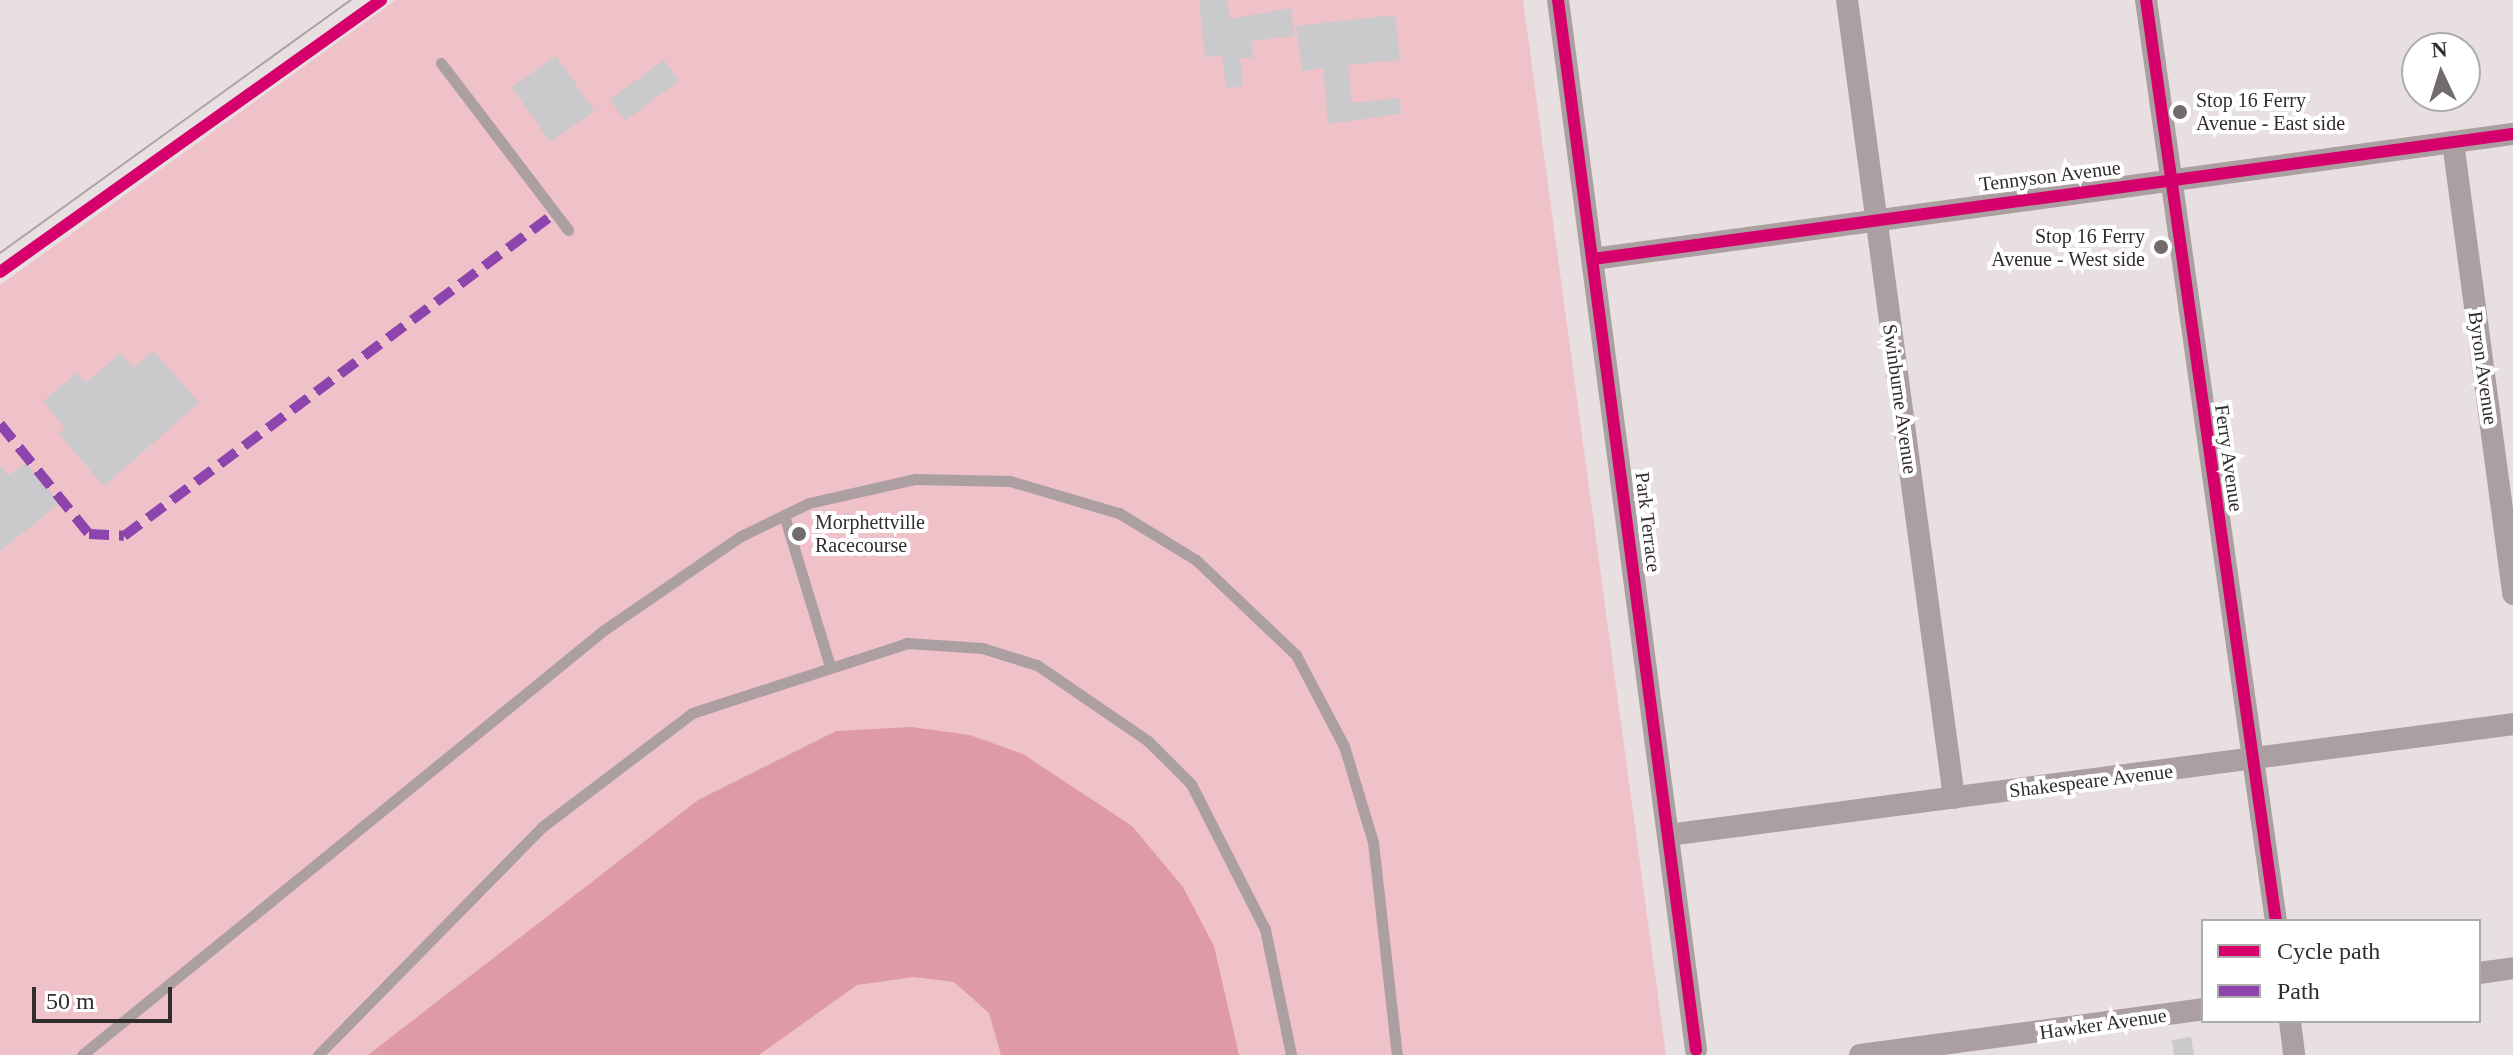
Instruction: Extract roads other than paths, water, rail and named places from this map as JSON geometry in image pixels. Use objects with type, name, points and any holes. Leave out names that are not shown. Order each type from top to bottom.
[{"type":"street","name":"Park Terrace","points":[[1558,0],[1698,1053]]},
{"type":"street","name":"Swinburne Avenue","points":[[1847,0],[1954,798]]},
{"type":"street","name":"Ferry Avenue","points":[[2146,0],[2276,919]]},
{"type":"street","name":"Tennyson Avenue","points":[[1593,259],[2513,134]]},
{"type":"street","name":"Byron Avenue","points":[[2453,142],[2513,594]]},
{"type":"street","name":"Shakespeare Avenue","points":[[1668,835],[2513,724]]},
{"type":"street","points":[[2481,973],[2513,968]]},
{"type":"street","name":"Hawker Avenue","points":[[1860,1055],[2201,1009]]},
{"type":"street","points":[[2290,1023],[2294,1055]]},
{"type":"lane","points":[[441,63],[568,230]]},
{"type":"lane","points":[[82,1055],[604,630],[784,515],[915,479],[1010,481],[1119,513],[1248,602],[1296,655],[1344,746],[1373,842],[1397,1055]]},
{"type":"lane","points":[[784,515],[829,663]]},
{"type":"lane","points":[[318,1055],[542,827],[609,771],[692,713],[829,663],[907,643],[982,648],[1037,665],[1148,741],[1191,784],[1225,840],[1265,929],[1291,1055]]},
{"type":"tram line","points":[[0,253],[351,0]]},
{"type":"place","name":"Stop 16 Ferry Avenue - East side","points":[[2180,112]]},
{"type":"place","name":"Stop 16 Ferry Avenue - West side","points":[[2161,247]]},
{"type":"place","name":"Morphettville Racecourse","points":[[799,534]]}]
